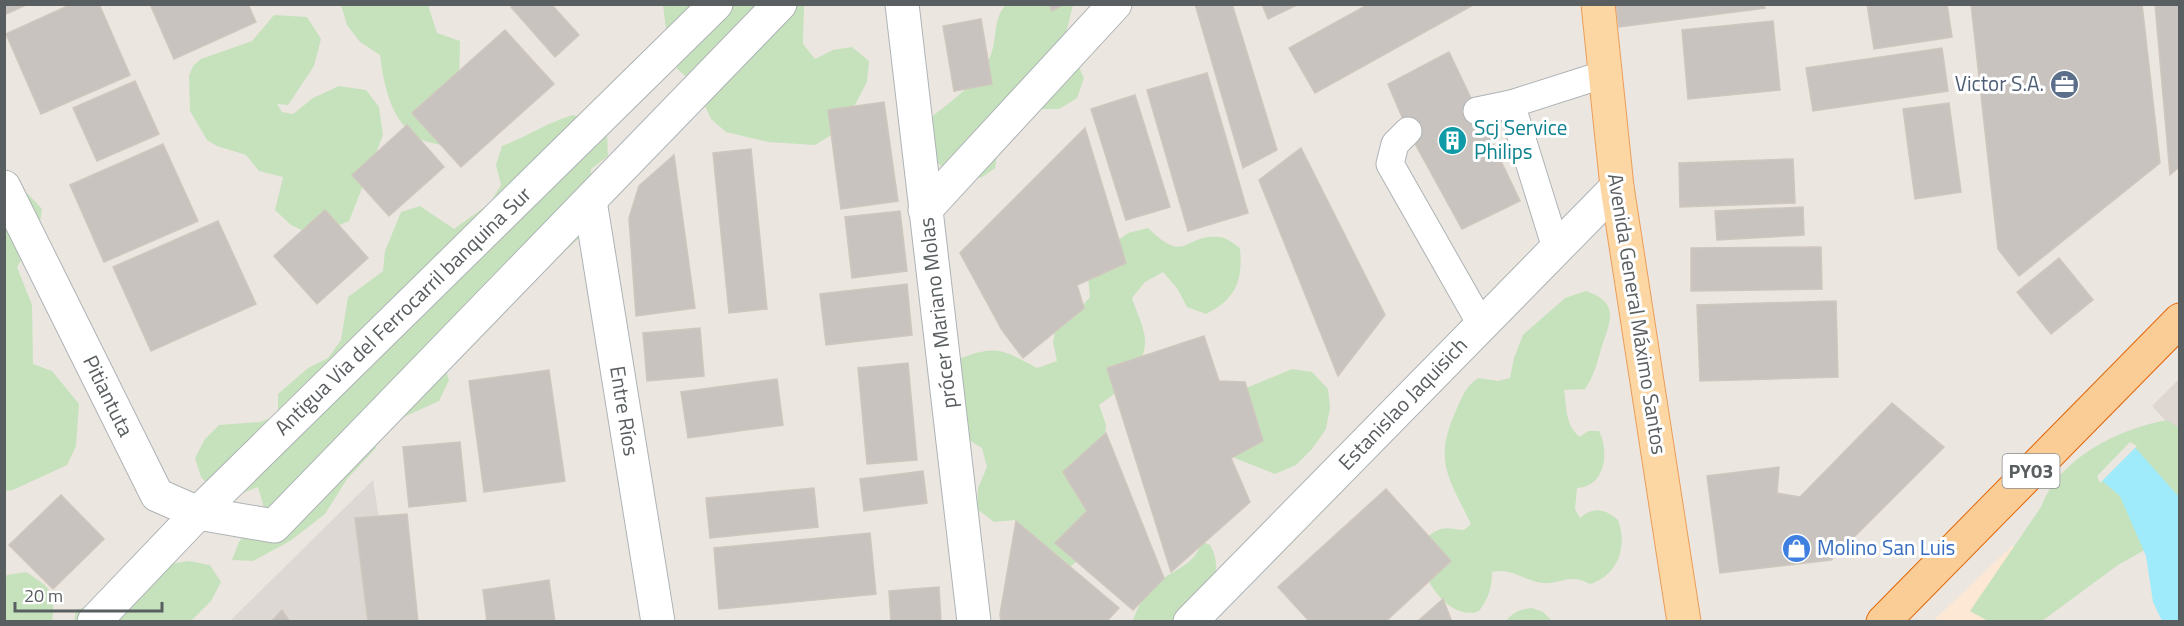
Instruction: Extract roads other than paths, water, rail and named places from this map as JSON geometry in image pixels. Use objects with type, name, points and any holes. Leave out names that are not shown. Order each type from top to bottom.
[{"type":"highway","name":"PY03","points":[[1883,621],[2180,320]]},
{"type":"main road","name":"Avenida General Máximo Santos","points":[[1598,4],[1617,187],[1684,621]]},
{"type":"street","name":"Antigua Via del Ferrocarril banquina Sur","points":[[94,621],[198,513],[716,4]]},
{"type":"street","name":"prócer Mariano Molas","points":[[902,4],[974,621]]},
{"type":"street","points":[[926,210],[1115,4]]},
{"type":"street","points":[[590,201],[765,9]]},
{"type":"street","name":"Pitiantuta","points":[[4,187],[157,495],[198,513],[274,526],[590,201]]},
{"type":"street","name":"Estanislao Jaquisich","points":[[1190,621],[1617,187]]},
{"type":"street","name":"Entre Ríos","points":[[590,201],[658,621]]},
{"type":"lane","points":[[1477,111],[1511,104],[1605,74]]},
{"type":"lane","points":[[1511,104],[1556,248]]},
{"type":"lane","points":[[1408,131],[1395,144],[1390,164],[1481,324]]},
{"type":"water","points":[[2132,444],[2179,497],[2179,621],[2162,621],[2153,602],[2146,556],[2120,496],[2099,478]]},
{"type":"place","name":"Victor S.A.","points":[[2065,84]]},
{"type":"place","name":"Scj Service Philips","points":[[1453,140]]},
{"type":"place","name":"Molino San Luis","points":[[1796,548]]}]
